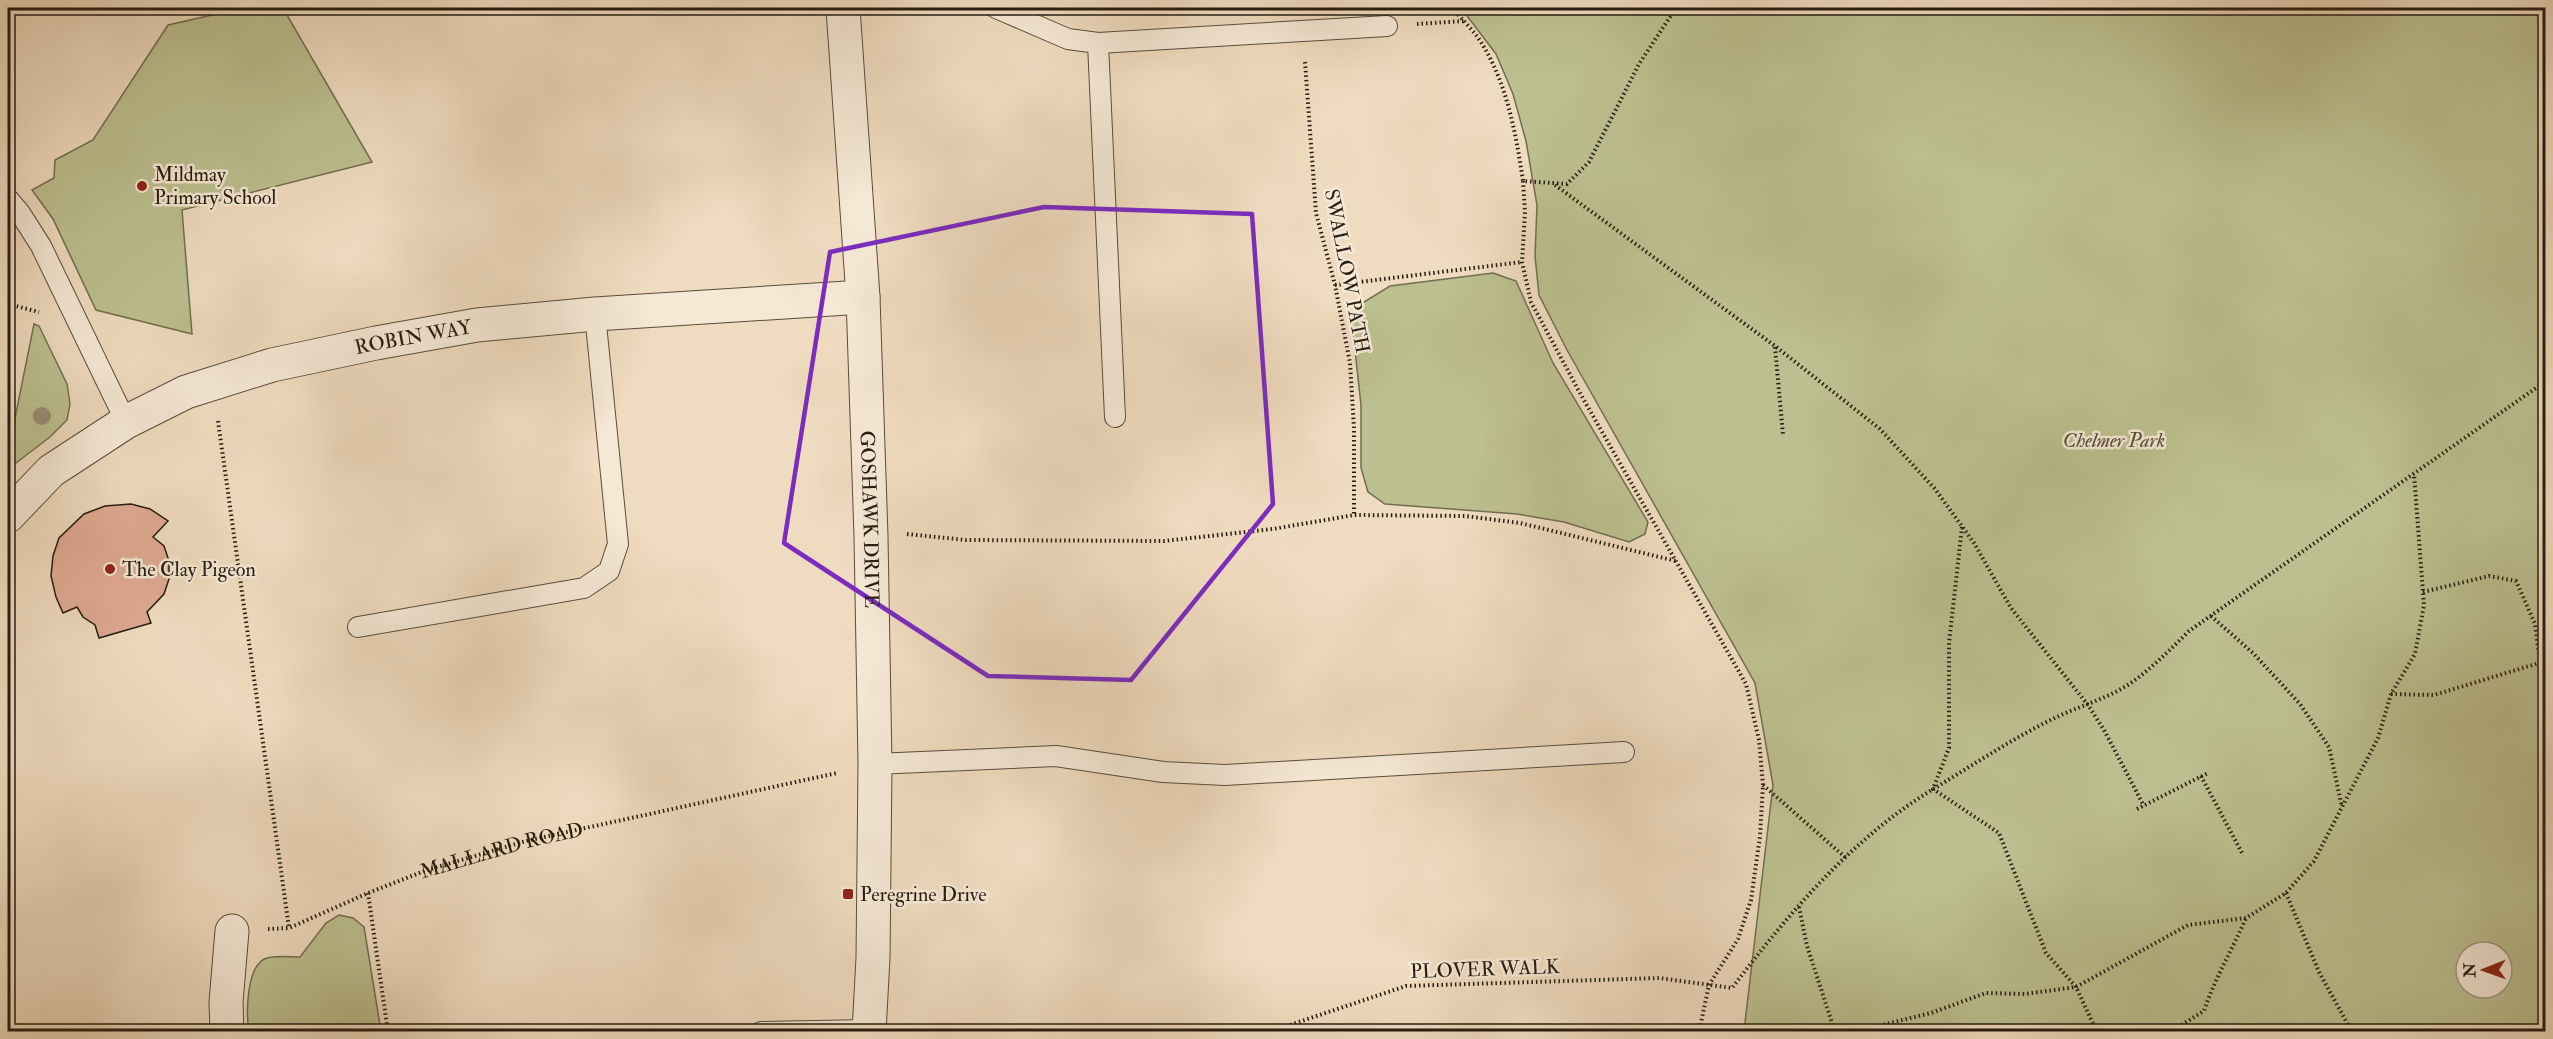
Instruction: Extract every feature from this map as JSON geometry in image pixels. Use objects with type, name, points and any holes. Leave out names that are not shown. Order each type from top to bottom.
[{"type":"street","name":"GOSHAWK DRIVE","points":[[843,8],[863,297],[871,536],[875,764],[869,1031]]},
{"type":"street","name":"ROBIN WAY","points":[[8,516],[51,471],[126,422],[186,392],[272,365],[477,325],[595,314],[863,297]]},
{"type":"street","points":[[227,1032],[225,1002],[232,931]]},
{"type":"lane","points":[[996,8],[1068,39],[1098,43],[1386,26]]},
{"type":"lane","points":[[1098,43],[1115,417]]},
{"type":"lane","points":[[8,199],[41,246],[126,422]]},
{"type":"lane","points":[[358,627],[584,588],[609,571],[618,544],[595,314]]},
{"type":"lane","points":[[875,764],[1056,756],[1163,772],[1225,775],[1624,752]]},
{"type":"lane","points":[[761,1032],[869,1031]]},
{"type":"path","points":[[1452,8],[1484,46],[1503,87],[1516,134],[1525,212],[1522,262],[1531,302],[1581,395],[1746,684],[1759,740],[1763,785],[1761,836],[1751,900],[1738,939],[1709,985],[1699,1032]]},
{"type":"path","points":[[1523,181],[1555,185],[1567,184],[1589,162],[1639,64],[1676,8]]},
{"type":"path","points":[[1386,26],[1464,21]]},
{"type":"path","name":"SWALLOW PATH","points":[[1304,32],[1316,213],[1335,285],[1350,363],[1354,428],[1354,515]]},
{"type":"path","points":[[1555,185],[1774,346],[1880,429],[1935,489],[1974,543],[2011,608],[2088,705],[2104,730],[2144,806]]},
{"type":"path","points":[[1335,285],[1522,262]]},
{"type":"path","points":[[1774,346],[1783,435]]},
{"type":"path","points":[[1835,1032],[1807,946],[1799,907],[1846,858],[1889,820],[1934,789],[2044,724],[2106,698],[2138,678],[2189,631],[2546,381]]},
{"type":"path","points":[[209,385],[217,411],[289,928]]},
{"type":"path","points":[[1853,1032],[1931,1013],[1986,993],[2025,994],[2076,987],[2188,926],[2246,918],[2286,893],[2314,861],[2378,738],[2391,694],[2415,654],[2424,605],[2414,474]]},
{"type":"path","points":[[871,536],[909,534],[966,540],[1164,541],[1273,529],[1354,515],[1465,516],[1520,523],[1677,561]]},
{"type":"path","points":[[1934,789],[1949,748],[1949,643],[1962,526]]},
{"type":"path","points":[[2423,592],[2489,576],[2516,581],[2535,624],[2546,708]]},
{"type":"path","points":[[2211,616],[2253,653],[2300,704],[2329,747],[2342,807]]},
{"type":"path","points":[[2391,694],[2434,696],[2539,663],[2546,667]]},
{"type":"path","name":"MALLARD ROAD","points":[[232,931],[289,928],[427,870],[526,841],[875,764]]},
{"type":"path","points":[[2137,810],[2208,773]]},
{"type":"path","points":[[2201,777],[2242,853]]},
{"type":"path","points":[[1763,785],[1846,858]]},
{"type":"path","points":[[1934,789],[1998,833],[2046,953],[2076,987],[2097,1032]]},
{"type":"path","points":[[368,893],[388,1032]]},
{"type":"path","points":[[2286,893],[2319,972],[2352,1032]]},
{"type":"path","name":"PLOVER WALK","points":[[1269,1032],[1406,986],[1659,978],[1732,988],[1776,931],[1799,907]]},
{"type":"path","points":[[2170,1032],[2204,1011],[2213,983],[2231,952],[2246,918]]},
{"type":"highlighted area","points":[[1044,207],[1252,214],[1273,504],[1131,680],[988,676],[784,543],[830,252]]},
{"type":"green space","name":"Mildmay Primary School","points":[[218,8],[283,8],[372,162],[182,210],[192,334],[96,310],[53,219],[32,190],[54,178],[55,160],[93,140],[168,25],[212,15]]},
{"type":"green space","name":"Chelmer Park","points":[[1461,8],[2545,8],[2545,1031],[1744,1031],[1773,785],[1755,683],[1567,350],[1539,295],[1535,256],[1537,205],[1526,141],[1513,94],[1496,54]]},
{"type":"green space","points":[[1493,273],[1516,281],[1553,363],[1648,522],[1645,534],[1629,542],[1564,522],[1517,514],[1385,504],[1368,492],[1361,468],[1361,405],[1352,323],[1364,302],[1390,286]]},
{"type":"green space","points":[[34,324],[39,326],[67,384],[70,404],[67,420],[50,437],[8,469],[8,440],[12,433]]},
{"type":"green space","points":[[339,915],[353,918],[364,927],[381,1031],[249,1031],[249,990],[251,979],[260,962],[279,956],[300,957],[326,923]]},
{"type":"building","name":"The Clay Pigeon","points":[[131,504],[150,509],[168,521],[153,537],[164,546],[169,561],[169,579],[164,594],[147,612],[151,623],[99,638],[95,625],[83,617],[77,607],[63,613],[51,576],[53,556],[59,538],[84,514],[105,506]]},
{"type":"place","name":"Mildmay Primary School","points":[[142,186]]},
{"type":"place","name":"The Clay Pigeon","points":[[110,569]]},
{"type":"place","name":"Peregrine Drive","points":[[848,894]]}]
